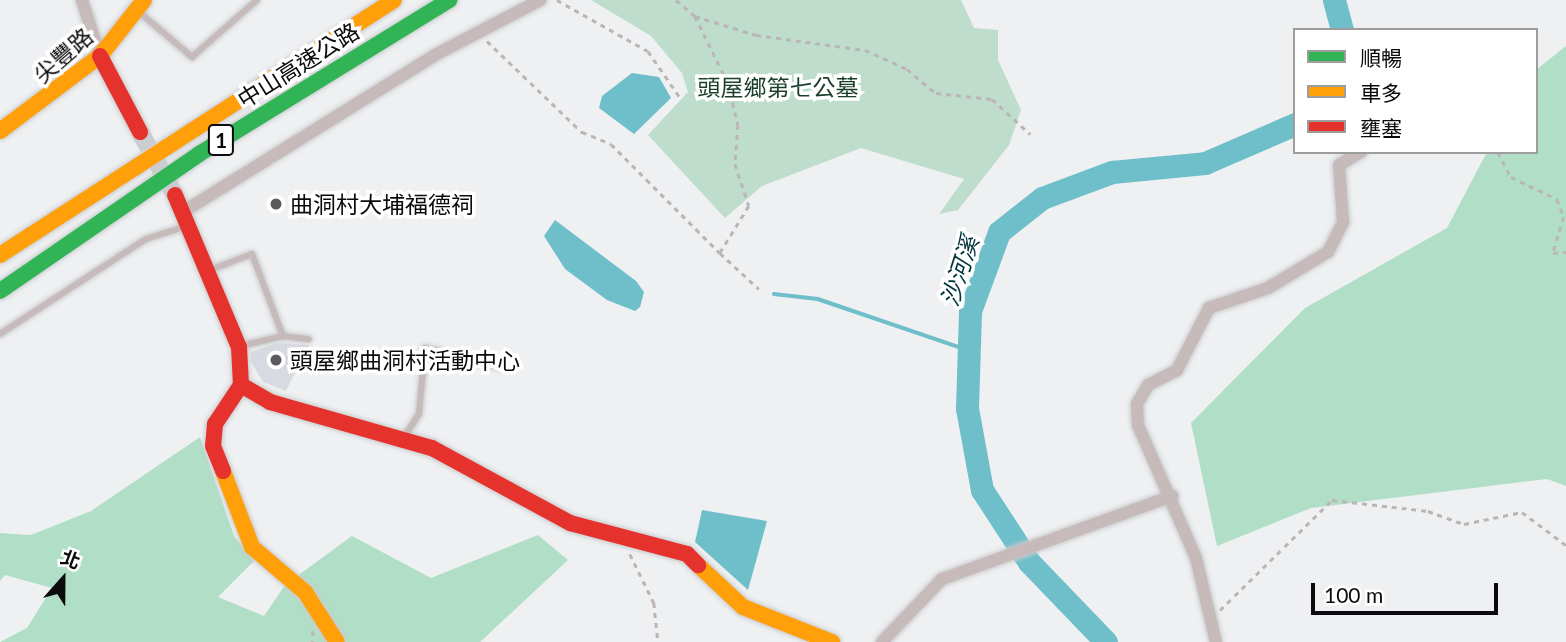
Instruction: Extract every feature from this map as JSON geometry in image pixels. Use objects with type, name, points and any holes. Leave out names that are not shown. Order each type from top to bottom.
[{"type":"main road","name":"中山高速公路","points":[[0,255],[394,0]]},
{"type":"main road","name":"中山高速公路","points":[[0,291],[199,154],[449,0]]},
{"type":"main road","name":"尖豐路","points":[[0,131],[100,56],[141,5]]},
{"type":"main road","points":[[100,56],[140,132]]},
{"type":"main road","points":[[175,195],[210,270],[239,347],[242,384],[215,424],[213,446],[252,547],[304,592],[337,642]]},
{"type":"main road","points":[[242,384],[270,402],[403,438],[570,523],[687,554],[743,607],[832,642]]},
{"type":"street","points":[[82,0],[100,56]]},
{"type":"street","points":[[186,219],[480,33],[540,0]]},
{"type":"street","points":[[1216,642],[1173,496],[1138,425],[1141,394],[1177,370],[1209,308],[1268,288],[1328,252],[1343,222],[1339,165],[1358,154]]},
{"type":"street","points":[[882,642],[942,579],[988,566],[1173,496]]},
{"type":"lane","points":[[141,5],[192,57],[257,0]]},
{"type":"lane","points":[[0,334],[146,239],[186,219]]},
{"type":"lane","points":[[210,270],[252,254],[283,336]]},
{"type":"lane","points":[[239,347],[283,336],[309,339]]},
{"type":"lane","points":[[403,438],[419,414],[425,348],[501,367]]},
{"type":"path","points":[[557,0],[648,51],[679,96]]},
{"type":"path","points":[[676,0],[695,16],[756,35],[865,50],[907,69],[936,93],[992,99],[1030,134]]},
{"type":"path","points":[[695,16],[728,83],[738,125],[735,164],[749,206],[720,253]]},
{"type":"path","points":[[480,33],[582,132],[611,144],[760,289]]},
{"type":"path","points":[[1499,154],[1511,177],[1557,199],[1564,217],[1553,253],[1566,252]]},
{"type":"path","points":[[1207,613],[1228,608],[1332,500],[1428,511],[1464,524],[1522,512],[1566,545]]},
{"type":"path","points":[[623,538],[654,603],[658,642]]},
{"type":"green space","name":"頭屋鄉第七公墓","points":[[591,0],[961,0],[974,28],[998,30],[998,60],[1021,110],[1009,145],[958,210],[939,214],[964,179],[861,148],[762,186],[725,218],[648,135],[688,92],[682,73],[651,36]]},
{"type":"green space","points":[[1566,46],[1566,486],[1547,479],[1311,508],[1217,546],[1191,423],[1305,308],[1447,228],[1486,154],[1538,154],[1538,68]]},
{"type":"green space","points":[[200,437],[234,536],[254,561],[218,597],[264,616],[285,585],[352,536],[431,578],[538,535],[568,560],[480,642],[0,642],[27,628],[52,588],[5,575],[0,581],[0,533],[31,535],[91,511]]},
{"type":"water","points":[[632,73],[659,77],[671,98],[634,134],[599,108],[602,96]]},
{"type":"water","points":[[555,220],[636,281],[644,292],[640,307],[635,311],[607,300],[565,269],[544,236]]},
{"type":"water","points":[[702,510],[767,521],[748,590],[695,542]]},
{"type":"building","name":"頭屋鄉曲洞村活動中心","points":[[278,343],[309,345],[286,391],[263,382],[251,362],[251,352]]},
{"type":"waterway","name":"沙河溪","points":[[1334,0],[1341,28]]},
{"type":"waterway","name":"沙河溪","points":[[1106,642],[1029,562],[982,490],[967,408],[970,311],[999,232],[1042,198],[1112,172],[1205,163],[1293,125]]},
{"type":"waterway","points":[[774,294],[818,299],[968,350]]},
{"type":"tunnel","points":[[140,132],[175,195]]},
{"type":"traffic: fast","points":[[0,291],[199,154],[449,0]]},
{"type":"traffic: slow","points":[[0,131],[100,56],[144,0]]},
{"type":"traffic: slow","points":[[0,255],[394,0]]},
{"type":"traffic: slow","points":[[223,471],[252,547],[305,592],[337,642]]},
{"type":"traffic: slow","points":[[698,565],[743,607],[832,642]]},
{"type":"traffic: jam","points":[[100,56],[140,132]]},
{"type":"traffic: jam","points":[[175,195],[239,347],[241,385],[215,424],[213,446],[223,471]]},
{"type":"traffic: jam","points":[[241,385],[270,402],[432,448],[570,523],[687,554],[698,565]]},
{"type":"place","name":"曲洞村大埔福德祠","points":[[276,204]]},
{"type":"place","name":"頭屋鄉曲洞村活動中心","points":[[276,360]]}]
